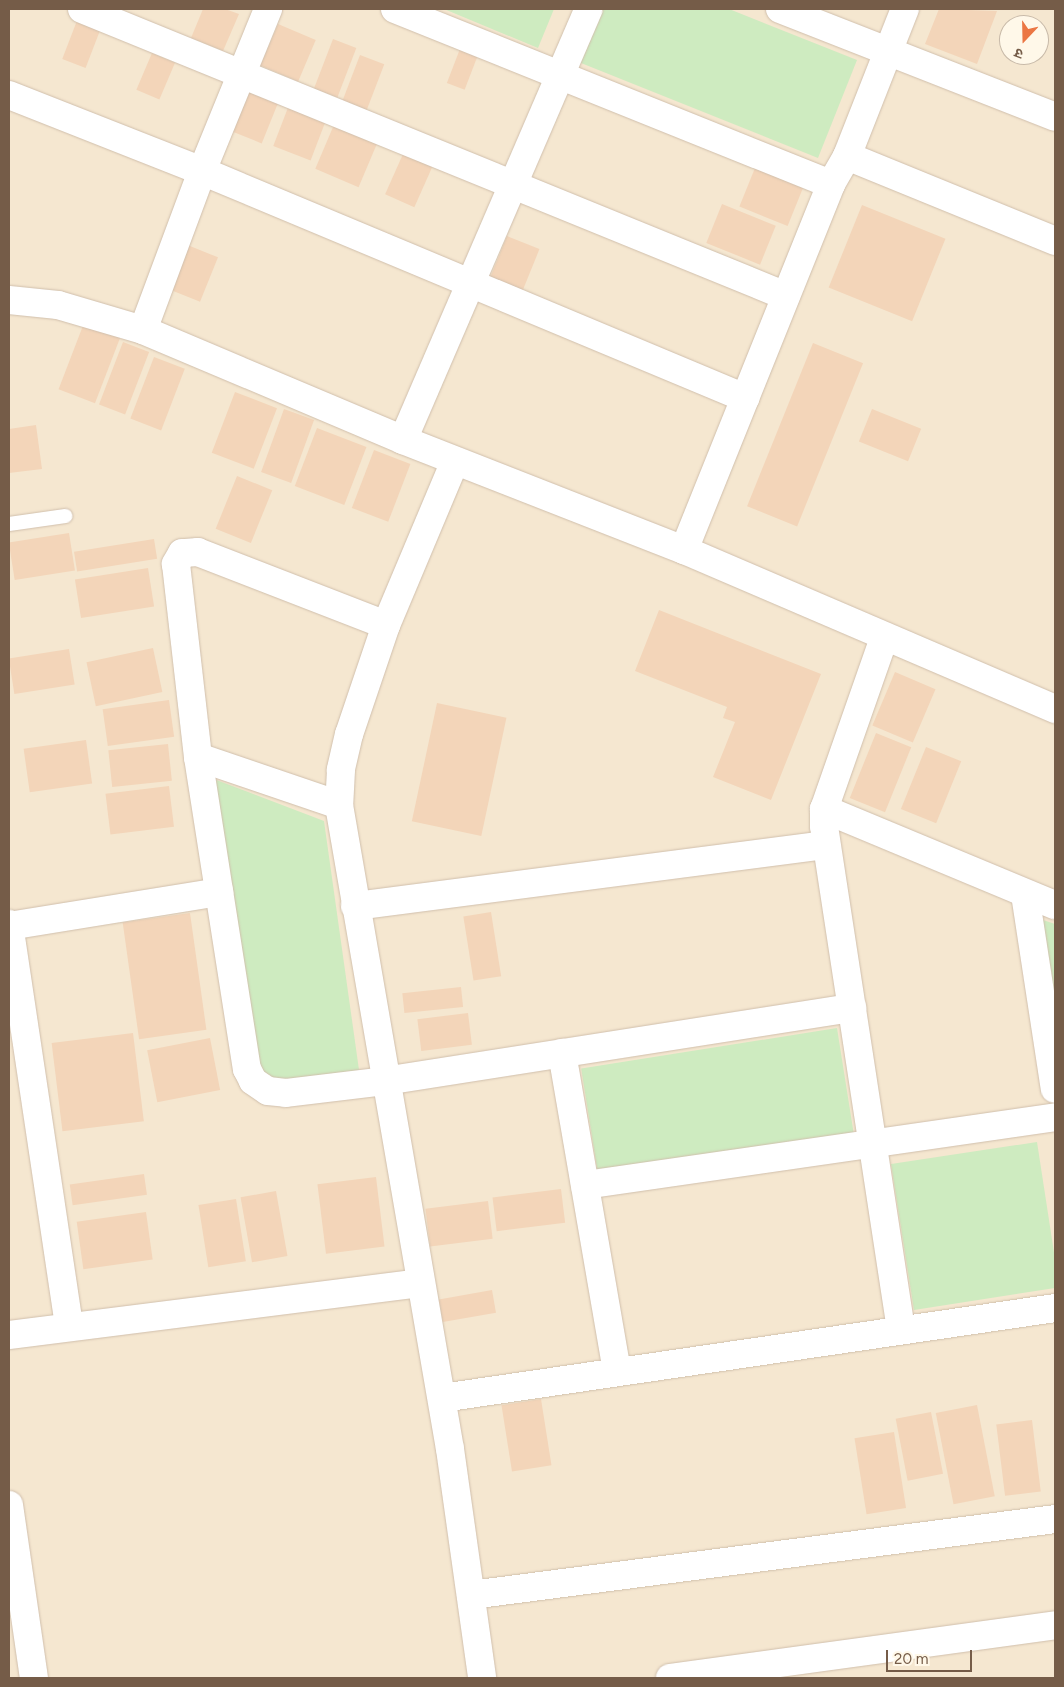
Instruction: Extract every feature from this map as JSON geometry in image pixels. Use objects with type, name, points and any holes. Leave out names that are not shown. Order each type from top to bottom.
[{"type":"street","points":[[82,9],[786,296]]},
{"type":"street","points":[[143,330],[202,171],[268,9]]},
{"type":"street","points":[[395,9],[831,184]]},
{"type":"street","points":[[403,440],[472,283],[559,74],[589,9]]},
{"type":"street","points":[[780,9],[1055,117]]},
{"type":"street","points":[[684,550],[831,184],[847,156],[905,9]]},
{"type":"street","points":[[9,95],[202,171],[745,398]]},
{"type":"street","points":[[847,156],[1055,242]]},
{"type":"street","points":[[9,297],[58,305],[143,330],[403,440],[684,550],[884,638],[1055,709]]},
{"type":"street","points":[[455,461],[386,625],[349,734],[341,770],[339,805],[420,1284],[442,1398],[482,1678]]},
{"type":"street","points":[[386,625],[198,552],[182,552],[176,564],[198,757],[247,1069],[253,1081],[268,1091],[286,1093],[385,1082],[852,1008]]},
{"type":"street","points":[[884,638],[824,809],[826,845],[901,1330]]},
{"type":"street","points":[[198,757],[339,805]]},
{"type":"street","points":[[824,809],[1055,905]]},
{"type":"street","points":[[355,906],[826,845]]},
{"type":"street","points":[[69,1327],[9,925],[219,892]]},
{"type":"street","points":[[1025,894],[1055,1089]]},
{"type":"street","points":[[562,1053],[617,1371]]},
{"type":"street","points":[[585,1185],[873,1145],[1055,1117]]},
{"type":"street","points":[[9,1335],[420,1284]]},
{"type":"street","points":[[442,1398],[1055,1308]]},
{"type":"street","points":[[9,1505],[34,1678]]},
{"type":"street","points":[[471,1595],[1055,1519]]},
{"type":"street","points":[[670,1678],[1055,1625]]},
{"type":"lane","points":[[9,524],[65,516]]},
{"type":"shaded area","points":[[9,9],[1055,9],[1055,1678],[9,1678]]},
{"type":"green space","points":[[444,9],[554,9],[538,48]]},
{"type":"green space","points":[[591,9],[729,9],[857,60],[818,158],[571,59]]},
{"type":"green space","points":[[211,778],[324,821],[359,1070],[259,1084]]},
{"type":"green space","points":[[1043,920],[1055,924],[1055,1013]]},
{"type":"green space","points":[[837,1028],[854,1134],[598,1174],[581,1069]]},
{"type":"green space","points":[[1037,1142],[1055,1259],[1055,1288],[914,1310],[891,1164]]},
{"type":"building","points":[[203,9],[225,9],[239,14],[223,51],[191,38]]},
{"type":"building","points":[[939,9],[997,11],[977,64],[925,44]]},
{"type":"building","points":[[78,18],[101,27],[86,68],[62,59]]},
{"type":"building","points":[[278,24],[316,40],[298,81],[260,65]]},
{"type":"building","points":[[333,39],[356,48],[337,97],[314,88]]},
{"type":"building","points":[[463,41],[481,48],[465,90],[447,83]]},
{"type":"building","points":[[152,53],[175,63],[159,100],[136,90]]},
{"type":"building","points":[[360,55],[384,64],[366,111],[342,102]]},
{"type":"building","points":[[240,85],[279,101],[262,143],[223,128]]},
{"type":"building","points":[[289,105],[326,119],[311,160],[273,146]]},
{"type":"building","points":[[336,120],[379,138],[359,187],[315,169]]},
{"type":"building","points":[[403,154],[432,167],[414,207],[385,194]]},
{"type":"building","points":[[757,163],[805,182],[788,226],[739,207]]},
{"type":"building","points":[[722,204],[776,226],[760,265],[706,243]]},
{"type":"building","points":[[862,205],[945,239],[912,321],[829,288]]},
{"type":"building","points":[[507,236],[539,249],[521,294],[489,281]]},
{"type":"building","points":[[180,242],[218,257],[200,302],[162,287]]},
{"type":"building","points":[[84,323],[120,337],[95,403],[59,389]]},
{"type":"building","points":[[123,342],[149,352],[125,415],[99,405]]},
{"type":"building","points":[[813,343],[863,363],[797,526],[747,506]]},
{"type":"building","points":[[154,357],[185,369],[161,430],[130,419]]},
{"type":"building","points":[[235,392],[277,408],[254,469],[212,453]]},
{"type":"building","points":[[284,409],[314,420],[291,483],[261,472]]},
{"type":"building","points":[[872,409],[921,429],[908,461],[859,441]]},
{"type":"building","points":[[36,425],[42,469],[9,473],[9,429]]},
{"type":"building","points":[[317,428],[366,447],[344,505],[295,486]]},
{"type":"building","points":[[374,450],[410,464],[388,522],[352,508]]},
{"type":"building","points":[[237,476],[272,490],[251,543],[216,529]]},
{"type":"building","points":[[69,533],[75,571],[15,580],[9,543]]},
{"type":"building","points":[[154,539],[157,559],[77,571],[74,552]]},
{"type":"building","points":[[148,568],[154,607],[81,618],[75,580]]},
{"type":"building","points":[[659,610],[821,674],[771,800],[713,777],[735,722],[723,718],[727,707],[635,671]]},
{"type":"building","points":[[153,648],[162,692],[96,706],[86,662]]},
{"type":"building","points":[[69,649],[75,685],[14,694],[9,659]]},
{"type":"building","points":[[895,672],[936,689],[913,743],[872,725]]},
{"type":"building","points":[[169,700],[174,737],[108,746],[103,709]]},
{"type":"building","points":[[437,703],[506,718],[481,836],[412,821]]},
{"type":"building","points":[[876,733],[911,747],[885,812],[850,798]]},
{"type":"building","points":[[86,740],[92,784],[30,792],[24,749]]},
{"type":"building","points":[[168,744],[172,781],[112,787],[108,750]]},
{"type":"building","points":[[926,747],[961,761],[936,823],[901,809]]},
{"type":"building","points":[[169,786],[174,827],[110,834],[105,794]]},
{"type":"building","points":[[491,912],[501,976],[474,981],[463,916]]},
{"type":"building","points":[[190,913],[206,1030],[139,1039],[123,922]]},
{"type":"building","points":[[461,987],[463,1007],[404,1013],[402,993]]},
{"type":"building","points":[[468,1013],[472,1045],[421,1051],[417,1019]]},
{"type":"building","points":[[133,1033],[144,1121],[62,1131],[52,1043]]},
{"type":"building","points":[[210,1038],[220,1090],[157,1102],[147,1050]]},
{"type":"building","points":[[144,1174],[147,1195],[73,1205],[70,1184]]},
{"type":"building","points":[[376,1177],[385,1246],[326,1254],[317,1184]]},
{"type":"building","points":[[561,1189],[565,1223],[497,1231],[493,1197]]},
{"type":"building","points":[[276,1191],[287,1256],[252,1262],[241,1197]]},
{"type":"building","points":[[236,1199],[246,1261],[208,1267],[198,1205]]},
{"type":"building","points":[[488,1201],[493,1239],[430,1246],[425,1209]]},
{"type":"building","points":[[146,1212],[153,1260],[83,1269],[77,1222]]},
{"type":"building","points":[[492,1290],[496,1313],[443,1322],[439,1299]]},
{"type":"building","points":[[541,1399],[551,1465],[512,1471],[501,1405]]},
{"type":"building","points":[[977,1405],[995,1496],[954,1504],[936,1413]]},
{"type":"building","points":[[931,1412],[943,1474],[908,1481],[896,1419]]},
{"type":"building","points":[[1032,1420],[1041,1491],[1005,1496],[996,1424]]},
{"type":"building","points":[[894,1432],[906,1508],[867,1514],[854,1438]]}]
